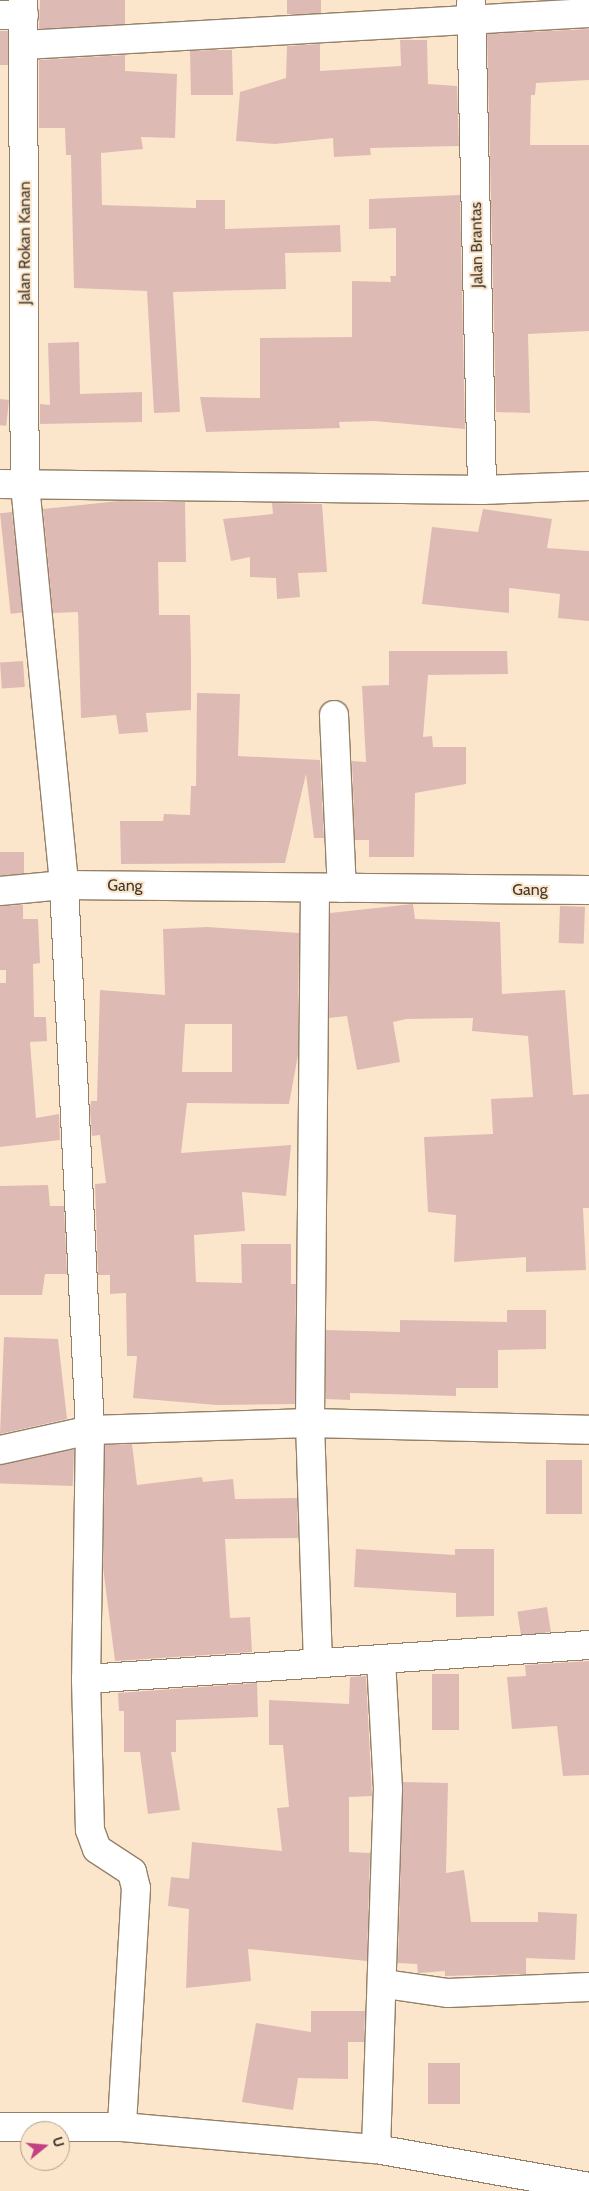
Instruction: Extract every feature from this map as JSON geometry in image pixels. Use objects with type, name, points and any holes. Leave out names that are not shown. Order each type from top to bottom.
[{"type":"street","points":[[24,45],[472,9],[589,13]]},
{"type":"street","name":"Jalan Brantas","points":[[472,9],[482,490]]},
{"type":"street","name":"Jalan Rokan Kanan","points":[[12,485],[24,45],[16,10]]},
{"type":"street","points":[[122,2127],[136,1888],[132,1872],[97,1849],[90,1830],[86,1679],[90,1430],[64,885],[12,485],[482,490],[589,486]]},
{"type":"street","points":[[334,715],[342,888]]},
{"type":"street","name":"Gang","points":[[0,890],[64,885],[589,890]]},
{"type":"street","points":[[315,888],[310,1423],[318,1663]]},
{"type":"street","points":[[0,1450],[90,1430],[310,1423],[589,1430]]},
{"type":"street","points":[[86,1679],[589,1645]]},
{"type":"street","points":[[376,2149],[385,1984],[388,1789],[381,1659]]},
{"type":"street","points":[[385,1984],[448,1993],[589,1987]]},
{"type":"street","points":[[0,2127],[122,2127],[376,2149],[589,2187]]},
{"type":"building","points":[[40,0],[125,0],[125,24],[39,29]]},
{"type":"building","points":[[287,0],[321,0],[321,14],[287,14]]},
{"type":"building","points":[[589,29],[589,80],[536,83],[535,95],[531,95],[530,145],[589,145],[589,331],[528,334],[530,413],[496,412],[487,34]]},
{"type":"building","points":[[0,31],[8,31],[8,65],[0,65]]},
{"type":"building","points":[[400,40],[427,40],[428,84],[457,86],[459,146],[370,148],[371,155],[334,157],[333,138],[275,144],[236,141],[240,92],[286,78],[287,46],[320,44],[320,71],[401,66]]},
{"type":"building","points":[[232,50],[233,95],[191,95],[190,51]]},
{"type":"building","points":[[125,55],[125,71],[177,74],[175,138],[141,137],[143,149],[101,153],[102,205],[196,208],[196,200],[225,200],[225,229],[340,225],[341,252],[285,253],[286,289],[173,292],[180,412],[154,413],[147,291],[74,288],[71,155],[66,155],[65,128],[39,128],[39,60]]},
{"type":"building","points":[[460,195],[465,429],[374,421],[339,422],[340,428],[206,432],[200,397],[260,398],[260,338],[352,337],[352,281],[391,282],[390,276],[396,276],[396,228],[369,229],[369,199]]},
{"type":"building","points":[[79,342],[80,394],[142,392],[142,422],[40,424],[40,404],[50,405],[48,343]]},
{"type":"building","points":[[0,399],[9,400],[6,426],[0,425]]},
{"type":"building","points":[[119,501],[185,502],[186,562],[158,562],[159,615],[190,615],[191,710],[146,713],[148,732],[119,734],[116,715],[81,718],[78,612],[53,613],[43,509]]},
{"type":"building","points":[[272,503],[322,504],[327,572],[298,573],[300,597],[277,599],[276,578],[250,577],[250,557],[231,561],[223,519],[273,514]]},
{"type":"building","points":[[483,509],[552,519],[547,548],[589,551],[589,621],[558,618],[560,594],[509,588],[509,613],[422,604],[432,527],[478,532]]},
{"type":"building","points":[[12,512],[23,612],[11,614],[0,513]]},
{"type":"building","points":[[389,651],[507,651],[508,674],[428,675],[423,737],[432,736],[433,747],[466,747],[466,784],[415,793],[414,857],[369,857],[369,840],[355,840],[352,761],[366,762],[362,686],[389,685]]},
{"type":"building","points":[[23,661],[25,687],[2,689],[0,663]]},
{"type":"building","points":[[197,693],[240,694],[238,756],[320,760],[324,838],[314,838],[306,774],[285,863],[121,864],[120,821],[163,821],[164,814],[190,815],[191,786],[196,786]]},
{"type":"building","points":[[0,852],[24,852],[24,875],[0,875]]},
{"type":"building","points":[[413,904],[415,919],[500,922],[502,994],[565,990],[573,1095],[589,1094],[589,1208],[583,1208],[586,1270],[526,1272],[526,1257],[454,1262],[456,1215],[428,1212],[424,1137],[493,1134],[491,1099],[533,1097],[528,1036],[472,1031],[473,1018],[406,1019],[393,1022],[400,1062],[357,1070],[347,1016],[329,1018],[330,913]]},
{"type":"building","points":[[23,905],[23,919],[38,919],[40,963],[33,964],[34,1017],[46,1017],[47,1041],[30,1042],[36,1118],[59,1114],[60,1140],[0,1147],[0,983],[6,983],[6,970],[0,970],[0,906]]},
{"type":"building","points":[[560,906],[585,907],[584,944],[559,943]]},
{"type":"building","points":[[207,927],[299,933],[298,1055],[289,1104],[187,1103],[181,1153],[291,1145],[286,1196],[242,1192],[245,1231],[194,1235],[196,1282],[242,1283],[241,1244],[291,1244],[291,1284],[296,1284],[295,1404],[217,1405],[133,1398],[137,1356],[127,1356],[126,1293],[110,1294],[110,1275],[98,1275],[95,1184],[106,1183],[100,1135],[92,1136],[90,1110],[91,1101],[97,1101],[100,990],[165,995],[163,929]],"holes":[[[185,1024],[232,1024],[232,1072],[182,1072]]]},
{"type":"building","points":[[48,1185],[50,1206],[64,1206],[67,1274],[45,1274],[42,1295],[0,1295],[0,1186]]},
{"type":"building","points":[[507,1310],[546,1310],[546,1349],[498,1350],[498,1388],[456,1388],[456,1396],[350,1393],[350,1400],[326,1399],[326,1330],[400,1332],[400,1320],[507,1322]]},
{"type":"building","points":[[4,1337],[58,1339],[67,1419],[0,1434]]},
{"type":"building","points":[[132,1444],[137,1485],[202,1477],[203,1482],[233,1479],[235,1499],[297,1498],[298,1538],[225,1539],[230,1618],[250,1617],[252,1652],[115,1661],[103,1567],[105,1445]]},
{"type":"building","points":[[0,1447],[74,1450],[73,1486],[0,1483]]},
{"type":"building","points":[[546,1460],[582,1460],[582,1514],[546,1514]]},
{"type":"building","points":[[356,1549],[455,1555],[455,1549],[494,1549],[494,1616],[456,1617],[456,1593],[354,1587]]},
{"type":"building","points":[[547,1607],[551,1632],[521,1636],[517,1612]]},
{"type":"building","points":[[589,1661],[589,1775],[563,1776],[557,1726],[512,1729],[507,1677],[526,1676],[525,1665]]},
{"type":"building","points":[[432,1674],[459,1674],[459,1730],[432,1730]]},
{"type":"building","points":[[366,1676],[372,1796],[349,1797],[349,1852],[370,1853],[367,1961],[248,1949],[251,1981],[186,1988],[189,1909],[168,1906],[171,1877],[189,1879],[192,1842],[282,1851],[277,1808],[289,1807],[283,1745],[269,1745],[269,1700],[349,1704],[350,1677]]},
{"type":"building","points":[[257,1683],[258,1717],[176,1720],[176,1752],[171,1752],[180,1810],[148,1814],[140,1752],[124,1752],[124,1711],[119,1711],[118,1693]]},
{"type":"building","points":[[403,1782],[448,1783],[446,1873],[464,1870],[471,1922],[538,1922],[538,1912],[577,1914],[575,1960],[526,1958],[526,1974],[445,1976],[445,1971],[418,1973],[417,1964],[398,1963]]},
{"type":"building","points":[[311,2011],[365,2011],[364,2042],[348,2042],[348,2079],[298,2078],[293,2110],[242,2102],[256,2023],[311,2032]]},
{"type":"building","points":[[428,2063],[460,2063],[460,2104],[428,2104]]}]
